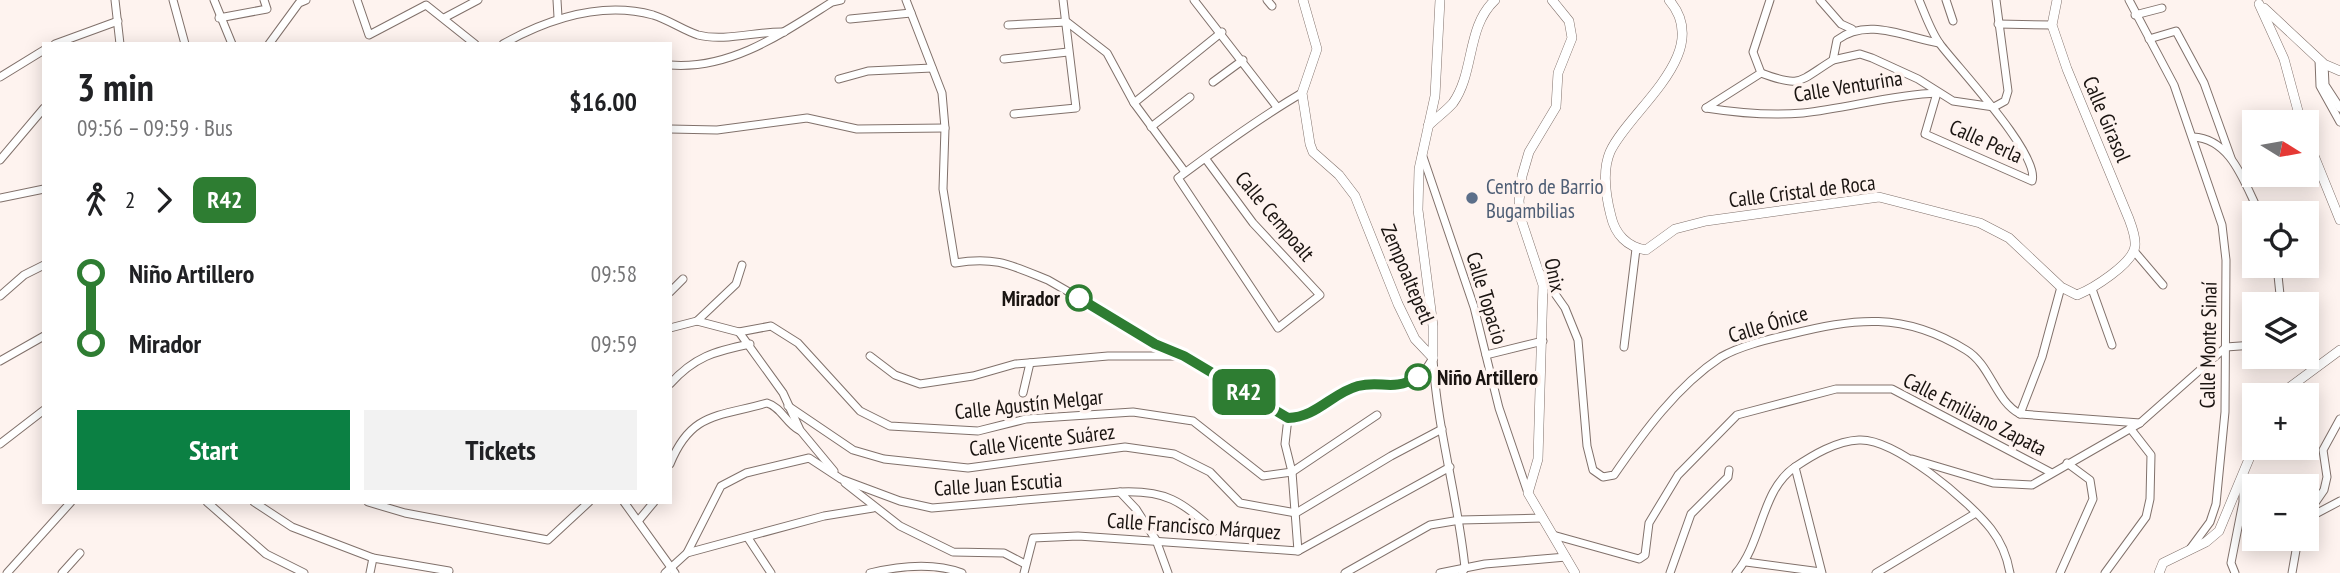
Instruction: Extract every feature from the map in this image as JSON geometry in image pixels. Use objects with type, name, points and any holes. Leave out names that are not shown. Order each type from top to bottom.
[{"type":"street","points":[[115,0],[120,42]]},
{"type":"street","points":[[173,0],[184,42]]},
{"type":"street","points":[[214,0],[219,18],[231,42]]},
{"type":"street","points":[[219,18],[267,9],[264,0]]},
{"type":"street","points":[[270,42],[299,3],[306,0]]},
{"type":"street","points":[[357,0],[369,35],[426,5],[473,42]]},
{"type":"street","points":[[444,18],[478,0]]},
{"type":"street","points":[[557,0],[558,17]]},
{"type":"street","points":[[672,65],[716,62],[766,43],[832,2],[841,0]]},
{"type":"street","points":[[906,0],[942,93],[945,128],[943,189],[955,263],[981,258],[1009,262],[1048,280],[1155,344],[1184,356],[1288,418],[1301,417],[1316,411],[1357,386],[1393,387],[1410,381],[1425,372],[1433,358]]},
{"type":"street","points":[[1014,114],[1076,107],[1063,0]]},
{"type":"street","points":[[1194,0],[1222,32],[1277,107]]},
{"type":"street","name":"Zempoaltepetl","points":[[1303,0],[1317,49],[1302,93],[1313,152],[1339,175],[1355,197],[1398,304],[1415,338],[1433,358]]},
{"type":"street","points":[[1440,0],[1435,96],[1422,153],[1418,210],[1433,326],[1435,399],[1460,520],[1463,570]]},
{"type":"street","points":[[1427,127],[1453,102],[1461,84],[1477,26],[1495,0]]},
{"type":"street","name":"Onix","points":[[1528,493],[1538,460],[1543,341],[1542,285],[1521,219],[1519,201],[1529,152],[1556,107],[1558,73],[1572,38],[1569,21],[1552,0]]},
{"type":"street","points":[[1624,347],[1641,249],[1614,228],[1608,204],[1606,176],[1610,152],[1672,70],[1679,46],[1680,24],[1668,0]]},
{"type":"street","points":[[1770,0],[1753,52],[1761,73],[1789,84],[1801,80],[1833,60],[1860,54],[1918,79],[1937,93]]},
{"type":"street","points":[[1820,0],[1835,18],[1853,29],[1886,30],[1939,43]]},
{"type":"street","points":[[1919,0],[1939,43],[1994,107],[2005,101],[2008,91],[1996,0]]},
{"type":"street","points":[[1946,0],[1953,21]]},
{"type":"street","points":[[1998,24],[2052,25],[2057,0]]},
{"type":"street","name":"Calle Monte Sinaí","points":[[2129,0],[2174,85],[2222,225],[2226,260],[2225,412],[2216,504],[2210,522],[2189,549]]},
{"type":"street","points":[[2258,1],[2322,62],[2340,71]]},
{"type":"street","points":[[2258,1],[2284,59],[2298,110]]},
{"type":"street","points":[[2135,15],[2162,8]]},
{"type":"street","points":[[507,42],[558,17],[630,11],[655,16],[698,35],[717,37],[784,32]]},
{"type":"street","points":[[850,19],[911,13]]},
{"type":"street","points":[[61,42],[118,21]]},
{"type":"street","points":[[1008,25],[1067,22],[1107,53],[1134,103],[1185,172],[1277,107],[1302,93]]},
{"type":"street","name":"Calle Girasol","points":[[2052,25],[2067,69],[2129,219],[2134,250]]},
{"type":"street","points":[[1833,60],[1837,40],[1853,29]]},
{"type":"street","points":[[2149,39],[2176,31],[2204,83],[2231,158],[2253,201]]},
{"type":"street","points":[[1134,103],[1222,32]]},
{"type":"street","points":[[0,77],[42,51]]},
{"type":"street","points":[[1004,59],[1068,52]]},
{"type":"street","points":[[1213,82],[1243,60]]},
{"type":"street","points":[[2322,62],[2325,85],[2340,108]]},
{"type":"street","points":[[2322,62],[2320,86],[2340,122]]},
{"type":"street","points":[[839,79],[868,71],[932,68]]},
{"type":"street","name":"Calle Venturina","points":[[1761,73],[1706,108],[1737,113],[1802,113],[1883,98],[1937,93],[1953,101],[1994,107]]},
{"type":"street","name":"Calle Perla","points":[[1937,93],[1925,134],[2032,181],[2030,163],[1994,107]]},
{"type":"street","points":[[1151,127],[1190,97]]},
{"type":"street","points":[[0,160],[42,110]]},
{"type":"street","points":[[672,129],[718,130],[807,118],[844,127],[882,131],[945,128]]},
{"type":"street","points":[[2193,137],[2213,140],[2231,158]]},
{"type":"street","name":"Calle Topacio","points":[[1422,153],[1474,307],[1499,408],[1528,493]]},
{"type":"street","name":"Calle Cempoalt","points":[[1185,172],[1178,178],[1278,328],[1320,295],[1253,223],[1205,158]]},
{"type":"street","points":[[2319,168],[2340,220]]},
{"type":"street","points":[[0,198],[42,189]]},
{"type":"street","name":"Calle Cristal de Roca","points":[[1641,249],[1675,229],[1706,221],[1879,197],[1980,223],[2009,238],[2061,287]]},
{"type":"street","points":[[2140,423],[2020,414],[2042,357],[2061,287],[2077,295],[2092,289],[2114,272],[2134,250],[2163,285]]},
{"type":"street","points":[[672,327],[697,321],[736,284],[741,265]]},
{"type":"street","points":[[0,296],[24,275],[42,266]]},
{"type":"street","name":"Calle Ónice","points":[[1538,270],[1565,308],[1578,340],[1587,446],[1593,470],[1603,477],[1614,475],[1643,432],[1698,375],[1723,356],[1765,340],[1846,321],[1881,319],[1911,325],[1969,352],[2008,408],[2020,414]]},
{"type":"street","points":[[672,290],[683,279]]},
{"type":"street","points":[[2092,289],[2112,345]]},
{"type":"street","points":[[697,321],[739,332],[750,344],[800,430],[841,479],[873,508],[900,526],[953,552],[1004,553],[1026,564]]},
{"type":"street","name":"Calle Agustín Melgar","points":[[739,332],[771,326],[798,343],[860,411],[890,426],[978,431],[1026,419],[1133,412],[1194,421],[1263,476],[1292,472]]},
{"type":"street","points":[[0,361],[42,337]]},
{"type":"street","points":[[1486,355],[1543,341]]},
{"type":"street","points":[[672,382],[686,365],[719,350],[750,344]]},
{"type":"street","points":[[1912,459],[1993,483],[2032,485],[2050,472],[2140,423],[2226,347],[2242,346]]},
{"type":"street","points":[[2295,383],[2340,349]]},
{"type":"street","points":[[870,356],[895,375],[920,384],[1030,363],[1108,356],[1184,356]]},
{"type":"street","points":[[1023,393],[1030,363]]},
{"type":"street","name":"Calle Emiliano Zapata","points":[[1553,536],[1639,559],[1645,555],[1647,549],[1649,523],[1678,475],[1737,415],[1836,389],[1892,389],[2050,472]]},
{"type":"street","points":[[672,459],[680,439],[698,422],[767,403],[773,405],[791,426],[800,430]]},
{"type":"street","name":"Calle Vicente Suárez","points":[[788,406],[853,450],[884,459],[968,468],[1077,452],[1138,449],[1174,454],[1210,472],[1240,503],[1296,513]]},
{"type":"street","points":[[0,444],[42,412]]},
{"type":"street","points":[[1292,472],[1377,415]]},
{"type":"street","points":[[1288,418],[1284,443],[1292,472],[1298,551]]},
{"type":"street","points":[[2319,498],[2327,477],[2323,450],[2340,419]]},
{"type":"street","points":[[2105,573],[2146,517],[2150,499],[2151,455],[2130,428]]},
{"type":"street","points":[[1296,513],[1442,429]]},
{"type":"street","points":[[1736,573],[1746,562],[1780,477],[1818,452],[1859,440],[1891,446],[1912,459],[1976,513],[2006,554],[2010,573]]},
{"type":"street","points":[[665,573],[673,570],[687,553],[720,486],[746,473],[809,458],[841,479]]},
{"type":"street","points":[[2243,474],[2249,460]]},
{"type":"street","points":[[2060,573],[2093,499],[2090,480],[2067,463]]},
{"type":"street","name":"Calle Francisco Márquez","points":[[1024,573],[1033,538],[1078,536],[1156,540],[1204,547],[1298,551],[1450,467]]},
{"type":"street","points":[[1746,562],[1821,573],[1795,467]]},
{"type":"street","points":[[1670,573],[1691,514],[1728,477],[1729,470]]},
{"type":"street","points":[[2158,573],[2163,563],[2219,531],[2242,476]]},
{"type":"street","name":"Calle Juan Escutia","points":[[841,479],[900,501],[932,508],[1151,491],[1183,503],[1215,531]]},
{"type":"street","points":[[1119,492],[1136,509],[1156,540],[1168,573]]},
{"type":"street","points":[[1528,493],[1575,573]]},
{"type":"street","points":[[2319,511],[2340,501]]},
{"type":"street","points":[[7,573],[69,504]]},
{"type":"street","points":[[209,504],[267,554],[304,573]]},
{"type":"street","points":[[257,504],[292,527],[373,558],[449,571]]},
{"type":"street","points":[[375,504],[405,513],[548,540],[587,504]]},
{"type":"street","points":[[626,504],[673,570]]},
{"type":"street","points":[[639,520],[652,504]]},
{"type":"street","points":[[687,553],[824,516],[873,508]]},
{"type":"street","points":[[2235,573],[2231,563],[2242,511]]},
{"type":"street","points":[[1876,573],[1976,513]]},
{"type":"street","points":[[1345,573],[1430,525],[1460,520],[1543,517]]},
{"type":"street","points":[[748,538],[771,573]]},
{"type":"street","points":[[2292,573],[2296,551]]},
{"type":"street","points":[[952,569],[953,552]]},
{"type":"street","points":[[62,573],[80,553]]},
{"type":"street","points":[[1440,573],[1566,557]]},
{"type":"street","points":[[370,573],[373,558]]},
{"type":"street","points":[[870,573],[900,565],[952,569],[962,573]]},
{"type":"bus line","name":"R42","points":[[1079,298],[1288,418],[1301,417],[1316,411],[1357,386],[1393,387],[1418,377]]},
{"type":"place","name":"Centro de Barrio Bugambilias","points":[[1472,198]]},
{"type":"place","name":"Mirador","points":[[1079,298]]},
{"type":"place","name":"Niño Artillero","points":[[1418,377]]}]
